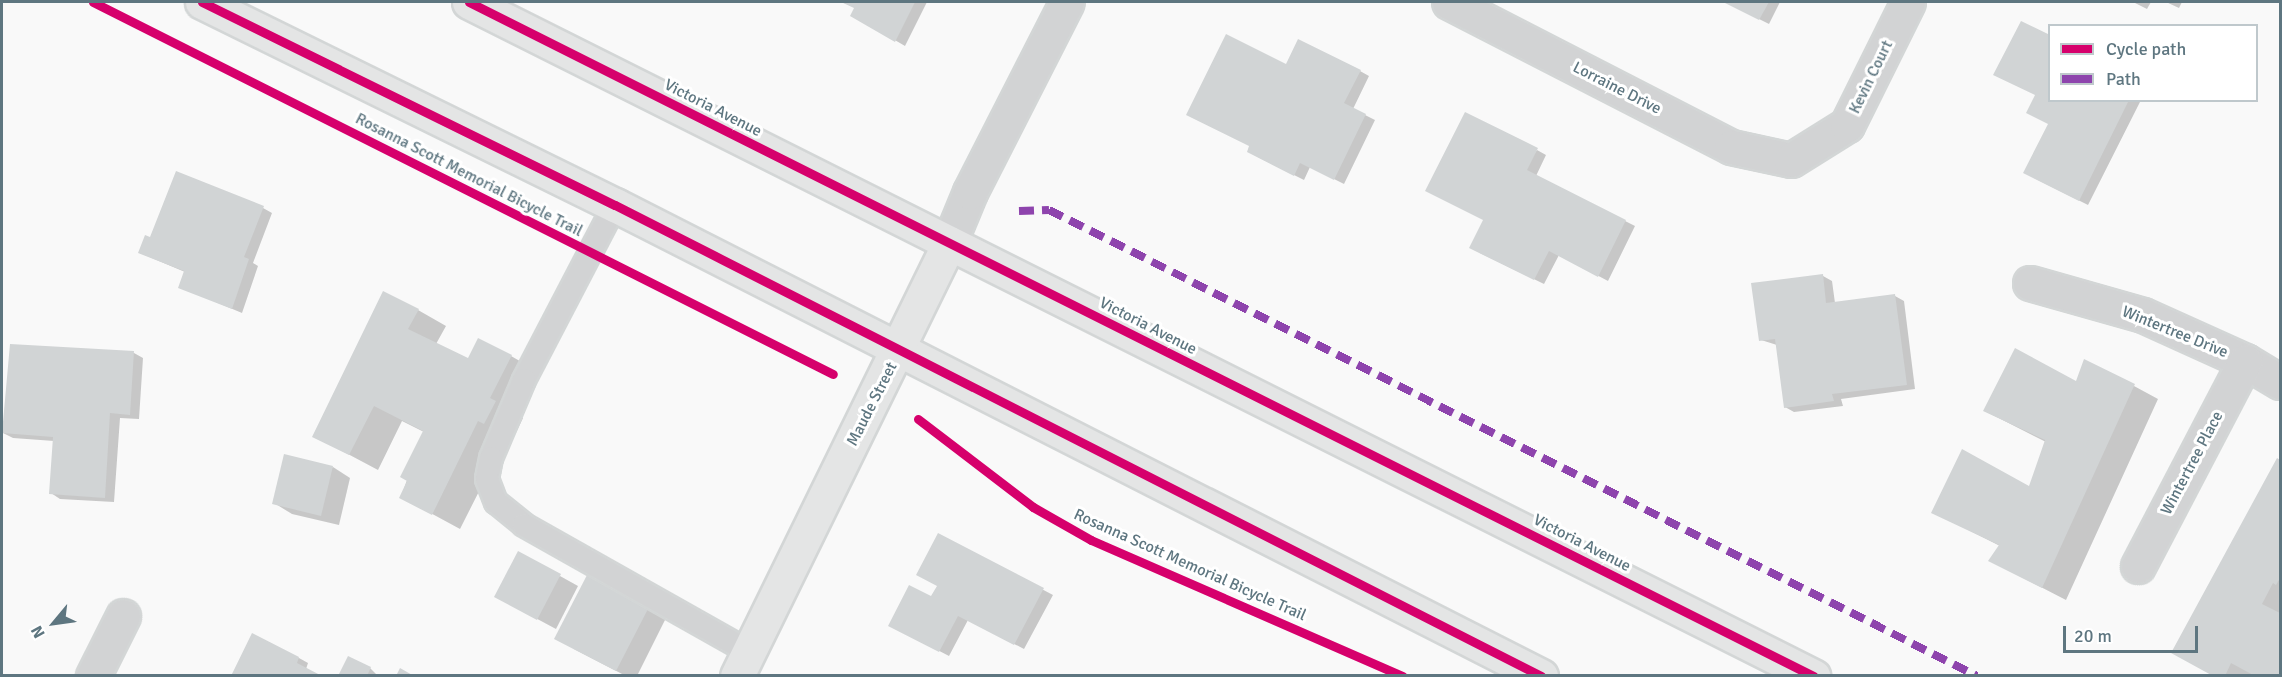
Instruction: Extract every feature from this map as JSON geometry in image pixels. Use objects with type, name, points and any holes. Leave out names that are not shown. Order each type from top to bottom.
[{"type":"main road","points":[[202,2],[615,205],[898,352],[1541,675]]},
{"type":"main road","name":"Victoria Avenue","points":[[469,2],[1813,675]]},
{"type":"main road","name":"Maude Street","points":[[743,664],[898,352],[949,243]]},
{"type":"street","name":"Maude Street","points":[[949,243],[970,192],[1067,2]]},
{"type":"street","name":"Lorraine Drive","points":[[1449,2],[1731,147],[1791,160]]},
{"type":"street","name":"Kevin Court","points":[[1791,160],[1847,125],[1908,2]]},
{"type":"street","name":"Wintertree Drive","points":[[2030,283],[2143,315],[2245,361],[2280,382]]},
{"type":"street","name":"Wintertree Place","points":[[2138,566],[2245,361]]},
{"type":"street","points":[[93,675],[123,616]]},
{"type":"lane","points":[[615,205],[524,380],[491,458],[487,479],[496,502],[524,525],[743,664]]},
{"type":"building","points":[[841,2],[915,2],[895,42],[850,16],[854,8]]},
{"type":"building","points":[[1723,2],[1769,2],[1759,20]]},
{"type":"building","points":[[2021,21],[2048,34],[2048,102],[2128,102],[2079,201],[2023,173],[2048,124],[2026,113],[2035,95],[1993,75]]},
{"type":"building","points":[[1226,34],[1286,64],[1298,39],[1361,70],[1344,103],[1366,114],[1334,180],[1300,163],[1294,176],[1247,152],[1249,146],[1186,115]]},
{"type":"building","points":[[1465,112],[1538,148],[1527,170],[1626,220],[1598,277],[1549,251],[1534,280],[1469,248],[1483,220],[1425,191]]},
{"type":"building","points":[[176,171],[264,206],[244,257],[249,259],[232,309],[178,288],[184,271],[138,253],[145,235],[150,237]]},
{"type":"building","points":[[1823,274],[1826,303],[1895,294],[1907,385],[1832,394],[1834,401],[1784,408],[1775,339],[1759,341],[1751,283]]},
{"type":"building","points":[[383,291],[419,309],[408,329],[468,358],[478,338],[512,355],[490,398],[496,401],[484,424],[478,421],[432,515],[399,498],[407,481],[400,477],[423,431],[374,406],[349,455],[312,437]]},
{"type":"building","points":[[10,344],[134,351],[130,415],[110,413],[105,498],[49,494],[53,437],[2,433]]},
{"type":"building","points":[[2015,348],[2076,381],[2084,359],[2135,384],[2042,588],[1988,561],[1999,545],[1931,513],[1962,449],[2029,486],[2045,440],[1983,411]]},
{"type":"building","points":[[284,454],[333,466],[321,516],[272,504]]},
{"type":"building","points":[[2277,458],[2280,460],[2280,578],[2276,585],[2273,583],[2262,604],[2280,613],[2280,676],[2255,676],[2231,663],[2225,676],[2213,676],[2171,653]]},
{"type":"building","points":[[938,533],[1044,588],[1014,645],[958,616],[939,652],[888,626],[909,585],[931,596],[937,586],[916,575]]},
{"type":"building","points":[[518,551],[561,574],[537,620],[494,597]]},
{"type":"building","points":[[587,575],[649,607],[616,671],[554,639]]},
{"type":"building","points":[[252,633],[299,657],[297,663],[322,676],[231,676]]},
{"type":"building","points":[[348,656],[371,667],[367,676],[339,674]]},
{"type":"building","points":[[400,668],[414,676],[396,676]]},
{"type":"marked path","points":[[1019,211],[1049,210],[1977,676]]},
{"type":"cycle path","name":"Rosanna Scott Memorial Bicycle Trail","points":[[93,2],[833,374]]},
{"type":"cycle path","points":[[202,2],[615,205],[1541,676]]},
{"type":"cycle path","points":[[469,2],[1813,676]]},
{"type":"cycle path","name":"Rosanna Scott Memorial Bicycle Trail","points":[[918,419],[1033,507],[1091,540],[1403,676]]}]
